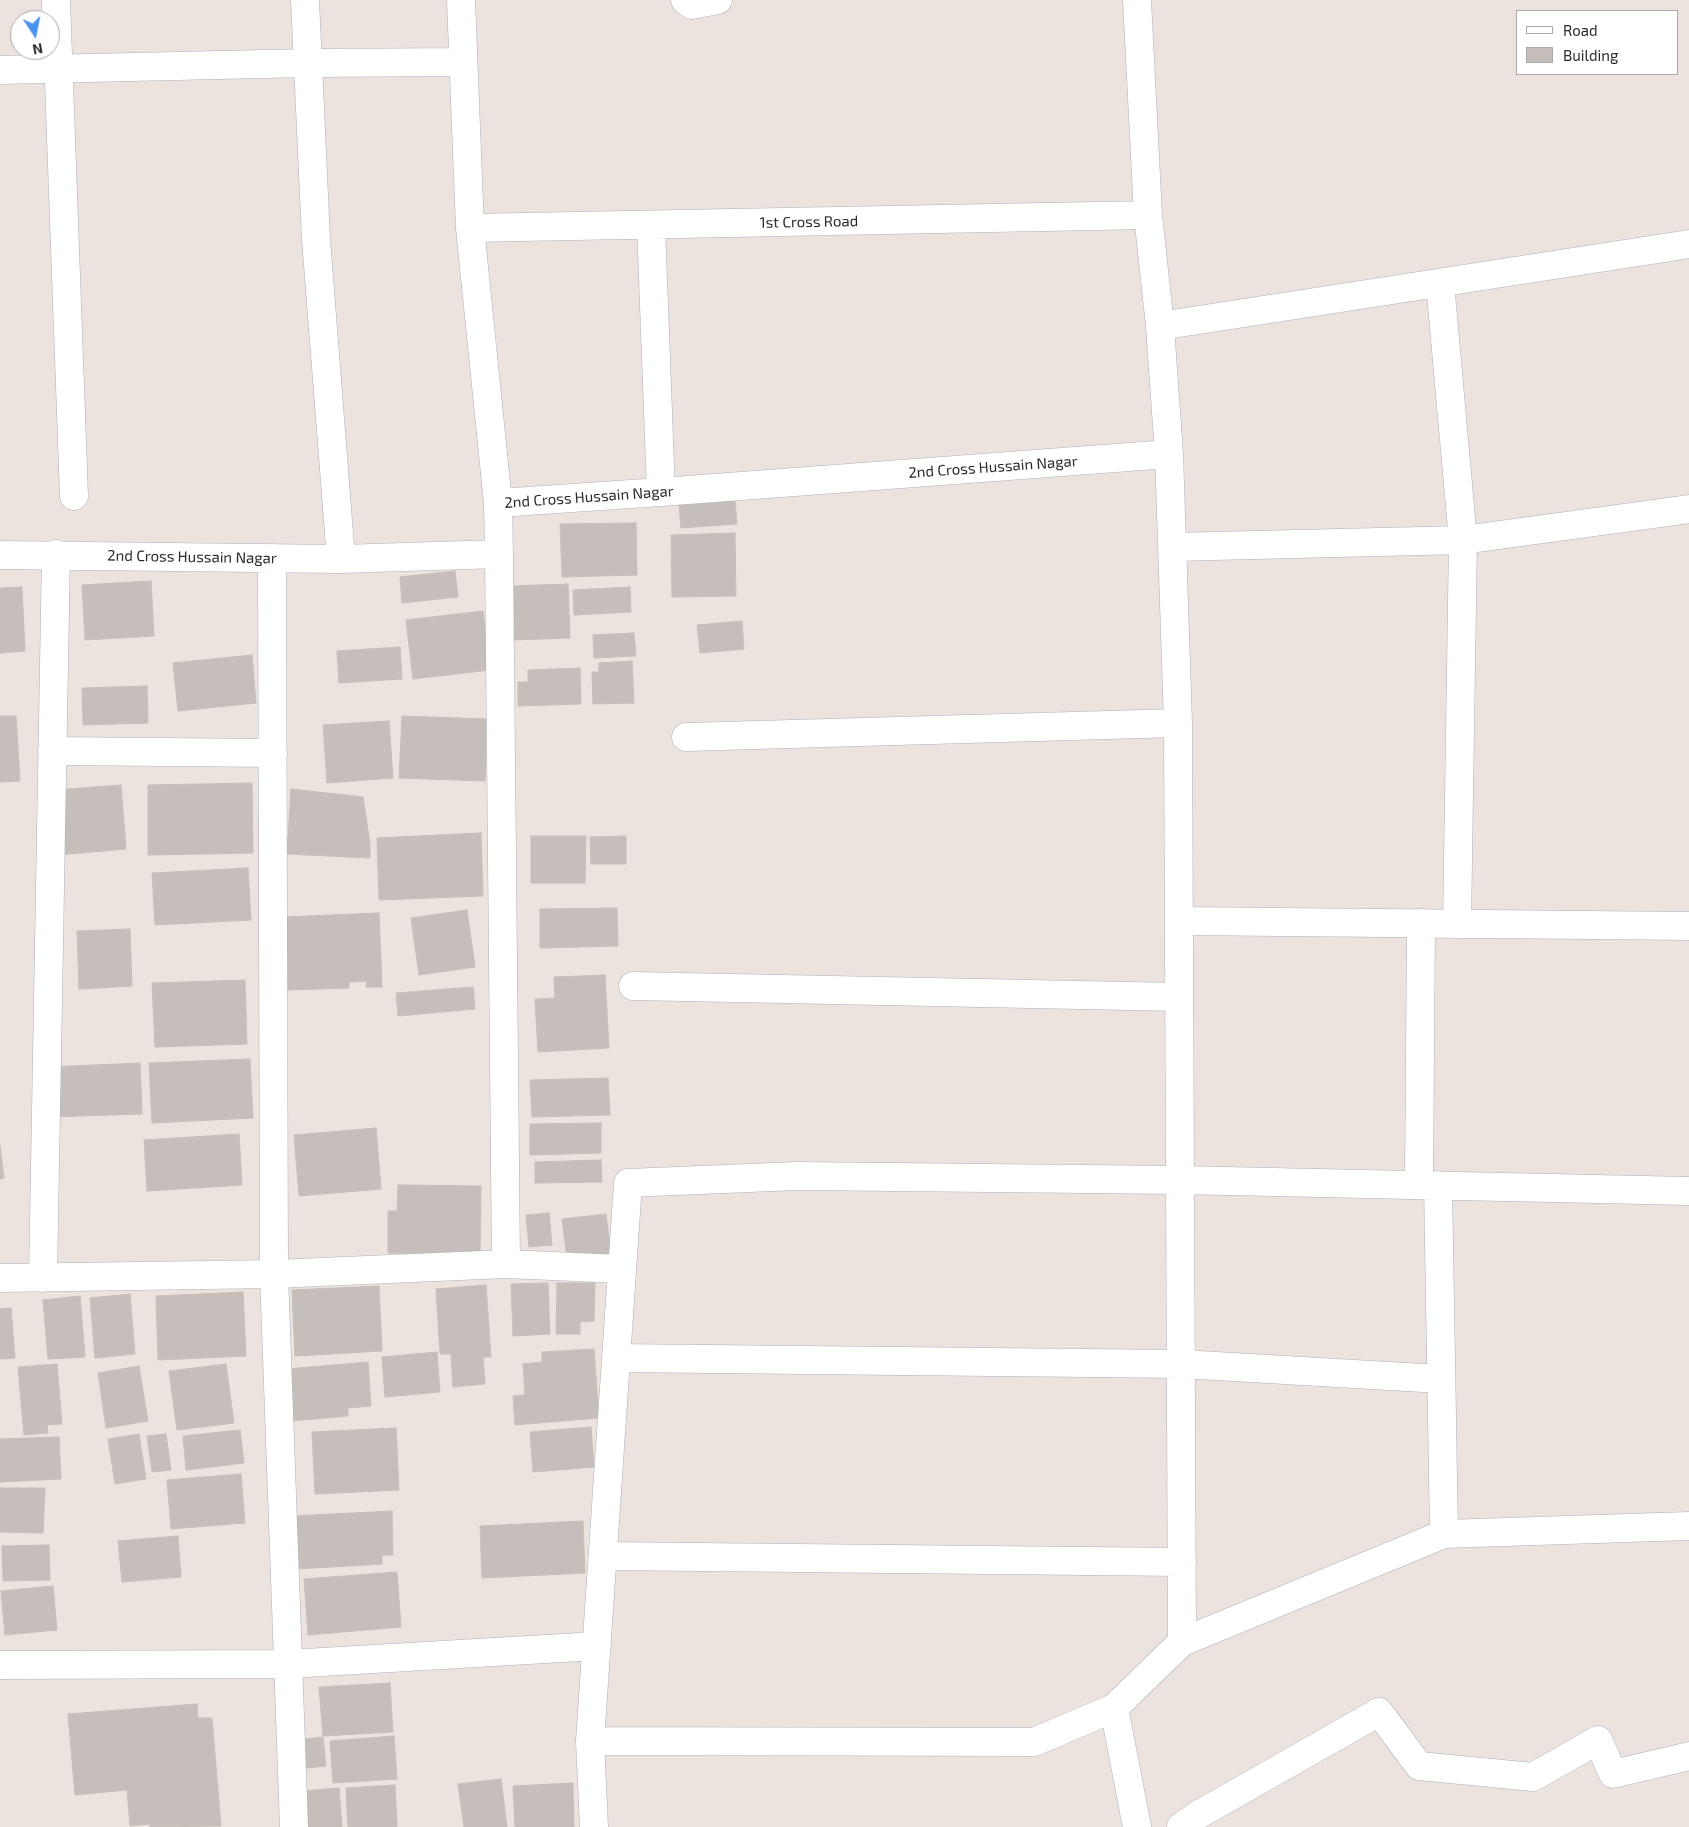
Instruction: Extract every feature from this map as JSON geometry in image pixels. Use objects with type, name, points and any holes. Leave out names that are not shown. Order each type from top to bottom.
[{"type":"street","points":[[56,0],[74,496]]},
{"type":"street","points":[[305,0],[316,240],[341,559]]},
{"type":"street","points":[[461,0],[470,228],[498,502]]},
{"type":"street","points":[[685,0],[692,5],[718,0]]},
{"type":"street","points":[[1136,0],[1148,215],[1160,326],[1169,454],[1178,723],[1182,1642]]},
{"type":"street","points":[[0,70],[308,63],[463,62]]},
{"type":"street","name":"1st Cross Road","points":[[470,228],[1148,215]]},
{"type":"street","points":[[651,225],[661,492]]},
{"type":"street","points":[[1160,326],[1689,244]]},
{"type":"street","points":[[1440,283],[1463,540],[1457,924]]},
{"type":"street","name":"2nd Cross Hussain Nagar","points":[[0,555],[56,554],[341,559],[499,554],[498,502],[661,492],[1169,454]]},
{"type":"street","points":[[1172,547],[1463,540],[1689,509]]},
{"type":"street","points":[[43,1278],[56,554]]},
{"type":"street","points":[[499,554],[506,1264]]},
{"type":"street","points":[[272,558],[274,1274],[294,1827]]},
{"type":"street","points":[[686,737],[1178,723]]},
{"type":"street","points":[[52,751],[273,753]]},
{"type":"street","points":[[1179,921],[1689,926]]},
{"type":"street","points":[[1421,923],[1429,1185],[1441,1379],[1444,1534]]},
{"type":"street","points":[[633,986],[1179,997]]},
{"type":"street","points":[[594,1827],[590,1741],[628,1184],[797,1176],[1180,1180],[1689,1191]]},
{"type":"street","points":[[0,1278],[274,1274],[506,1264],[622,1269]]},
{"type":"street","points":[[616,1358],[1181,1364],[1441,1379]]},
{"type":"street","points":[[590,1741],[1034,1742],[1114,1708],[1182,1642],[1444,1534],[1689,1526]]},
{"type":"street","points":[[603,1556],[1182,1562]]},
{"type":"street","points":[[0,1665],[288,1664],[597,1646]]},
{"type":"street","points":[[1114,1708],[1137,1827]]},
{"type":"street","points":[[1181,1827],[1198,1815],[1379,1712],[1418,1766],[1533,1777],[1598,1740],[1613,1774],[1689,1756]]},
{"type":"building","points":[[735,500],[737,524],[681,528],[679,505]]},
{"type":"building","points":[[636,523],[637,575],[562,577],[560,524]]},
{"type":"building","points":[[735,533],[736,596],[672,597],[671,535]]},
{"type":"building","points":[[455,571],[458,597],[402,603],[400,577]]},
{"type":"building","points":[[151,581],[154,636],[85,640],[82,585]]},
{"type":"building","points":[[568,584],[570,638],[512,640],[510,586]]},
{"type":"building","points":[[22,587],[25,651],[0,653],[0,588]]},
{"type":"building","points":[[630,587],[631,612],[574,615],[573,590]]},
{"type":"building","points":[[483,611],[490,670],[413,679],[406,620]]},
{"type":"building","points":[[742,621],[744,649],[700,653],[697,625]]},
{"type":"building","points":[[634,633],[636,656],[594,658],[593,635]]},
{"type":"building","points":[[400,647],[402,679],[339,683],[337,651]]},
{"type":"building","points":[[252,655],[256,703],[178,711],[173,663]]},
{"type":"building","points":[[632,661],[634,703],[593,704],[592,672],[599,672],[599,663]]},
{"type":"building","points":[[580,668],[581,704],[518,706],[518,682],[528,682],[528,670]]},
{"type":"building","points":[[147,686],[148,723],[83,725],[82,688]]},
{"type":"building","points":[[0,716],[16,716],[20,781],[0,782]]},
{"type":"building","points":[[402,716],[487,719],[485,781],[399,778]]},
{"type":"building","points":[[389,721],[393,778],[327,783],[323,725]]},
{"type":"building","points":[[252,783],[253,853],[148,855],[148,785]]},
{"type":"building","points":[[121,785],[126,849],[58,855],[54,790]]},
{"type":"building","points":[[291,789],[363,797],[370,844],[370,858],[287,854]]},
{"type":"building","points":[[481,833],[483,896],[379,900],[377,838]]},
{"type":"building","points":[[531,836],[586,836],[585,883],[531,883]]},
{"type":"building","points":[[626,836],[626,864],[591,864],[590,837]]},
{"type":"building","points":[[248,868],[251,920],[155,925],[152,873]]},
{"type":"building","points":[[617,908],[618,946],[540,948],[540,909]]},
{"type":"building","points":[[467,910],[475,967],[419,975],[411,918]]},
{"type":"building","points":[[379,913],[382,987],[366,987],[367,981],[349,982],[349,988],[286,990],[284,917]]},
{"type":"building","points":[[130,929],[132,986],[79,989],[77,931]]},
{"type":"building","points":[[605,975],[609,1048],[538,1052],[535,999],[555,998],[554,977]]},
{"type":"building","points":[[245,980],[247,1044],[155,1047],[152,983]]},
{"type":"building","points":[[473,987],[475,1009],[398,1016],[396,993]]},
{"type":"building","points":[[250,1059],[253,1118],[152,1123],[149,1063]]},
{"type":"building","points":[[140,1063],[142,1114],[49,1117],[47,1067]]},
{"type":"building","points":[[608,1078],[610,1115],[532,1117],[530,1080]]},
{"type":"building","points":[[601,1123],[601,1153],[530,1155],[530,1124]]},
{"type":"building","points":[[376,1128],[381,1189],[299,1196],[294,1135]]},
{"type":"building","points":[[239,1134],[242,1185],[147,1191],[144,1140]]},
{"type":"building","points":[[0,1146],[4,1178],[0,1179]]},
{"type":"building","points":[[601,1160],[602,1182],[535,1183],[535,1162]]},
{"type":"building","points":[[398,1185],[481,1186],[480,1254],[388,1253],[388,1211],[397,1211]]},
{"type":"building","points":[[549,1213],[552,1245],[529,1247],[526,1215]]},
{"type":"building","points":[[606,1214],[611,1254],[567,1259],[562,1219]]},
{"type":"building","points":[[548,1283],[550,1334],[513,1336],[511,1284]]},
{"type":"building","points":[[557,1283],[595,1283],[594,1321],[580,1322],[580,1334],[556,1334]]},
{"type":"building","points":[[486,1285],[491,1357],[483,1357],[485,1384],[453,1387],[451,1354],[440,1354],[436,1289]]},
{"type":"building","points":[[379,1286],[382,1351],[295,1356],[292,1290]]},
{"type":"building","points":[[243,1292],[246,1356],[158,1360],[156,1296]]},
{"type":"building","points":[[130,1294],[135,1354],[95,1358],[90,1298]]},
{"type":"building","points":[[80,1296],[85,1357],[48,1359],[43,1300]]},
{"type":"building","points":[[11,1308],[15,1358],[0,1359],[0,1309]]},
{"type":"building","points":[[594,1349],[599,1418],[515,1425],[513,1396],[525,1395],[523,1364],[542,1362],[542,1352]]},
{"type":"building","points":[[437,1352],[440,1392],[385,1397],[382,1357]]},
{"type":"building","points":[[368,1362],[371,1406],[348,1408],[348,1416],[291,1421],[287,1369]]},
{"type":"building","points":[[57,1364],[62,1424],[47,1425],[48,1433],[24,1435],[18,1367]]},
{"type":"building","points":[[226,1364],[234,1423],[177,1430],[169,1371]]},
{"type":"building","points":[[139,1366],[148,1421],[106,1428],[98,1373]]},
{"type":"building","points":[[591,1427],[594,1467],[533,1472],[530,1432]]},
{"type":"building","points":[[396,1428],[399,1490],[315,1494],[312,1432]]},
{"type":"building","points":[[240,1430],[244,1463],[186,1470],[183,1436]]},
{"type":"building","points":[[139,1434],[146,1479],[115,1484],[108,1439]]},
{"type":"building","points":[[166,1434],[171,1470],[152,1472],[147,1436]]},
{"type":"building","points":[[59,1437],[61,1479],[0,1482],[0,1439]]},
{"type":"building","points":[[241,1474],[245,1523],[171,1529],[167,1480]]},
{"type":"building","points":[[0,1488],[45,1488],[43,1533],[0,1532]]},
{"type":"building","points":[[392,1511],[393,1555],[382,1555],[382,1564],[297,1569],[294,1516]]},
{"type":"building","points":[[583,1521],[585,1573],[482,1578],[480,1526]]},
{"type":"building","points":[[178,1536],[181,1577],[122,1582],[118,1541]]},
{"type":"building","points":[[49,1545],[50,1580],[3,1581],[2,1546]]},
{"type":"building","points":[[397,1572],[401,1627],[308,1635],[304,1579]]},
{"type":"building","points":[[53,1586],[57,1630],[5,1635],[1,1591]]},
{"type":"building","points":[[390,1683],[393,1732],[323,1736],[319,1687]]},
{"type":"building","points":[[197,1704],[198,1718],[212,1718],[221,1826],[150,1827],[150,1824],[130,1826],[127,1790],[75,1795],[68,1714]]},
{"type":"building","points":[[394,1736],[397,1779],[333,1783],[330,1741]]},
{"type":"building","points":[[323,1737],[326,1766],[297,1769],[294,1740]]},
{"type":"building","points":[[501,1779],[507,1827],[464,1827],[458,1784]]},
{"type":"building","points":[[573,1783],[574,1827],[515,1827],[513,1786]]},
{"type":"building","points":[[395,1785],[397,1827],[348,1827],[346,1788]]},
{"type":"building","points":[[339,1788],[342,1827],[306,1827],[303,1791]]}]
